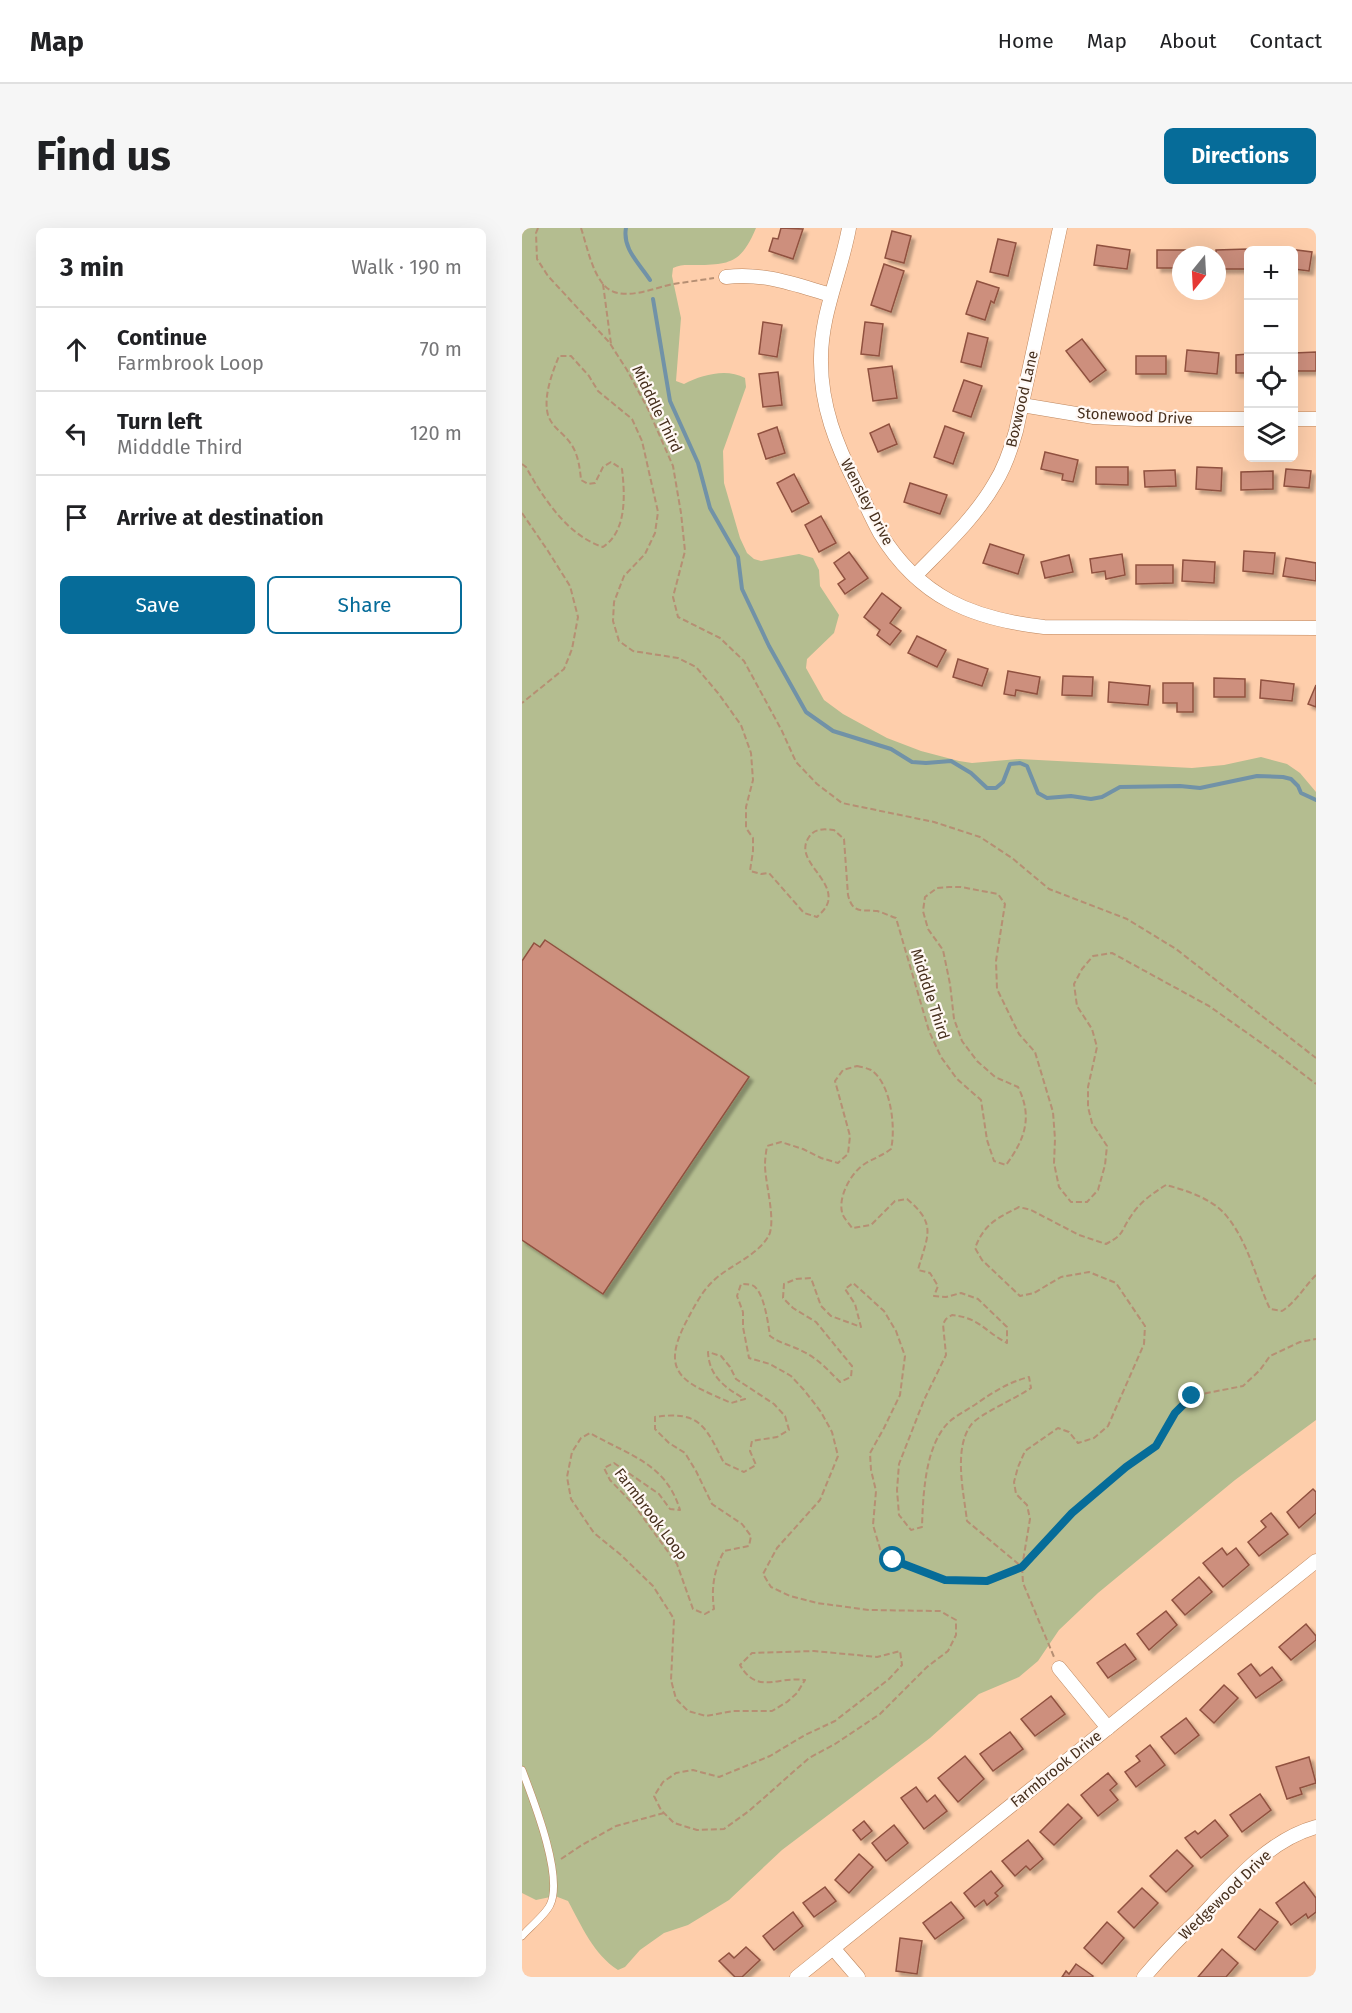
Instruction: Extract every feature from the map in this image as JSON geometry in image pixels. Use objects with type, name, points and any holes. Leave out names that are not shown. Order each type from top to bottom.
[{"type":"street","name":"Wensley Drive","points":[[849,228],[824,325],[820,360],[822,389],[829,422],[839,450],[881,535],[915,576],[938,594],[962,608],[1011,624],[1044,627],[1316,628]]},
{"type":"street","name":"Boxwood Lane","points":[[915,576],[969,519],[993,487],[1008,457],[1022,405],[1060,228]]},
{"type":"street","points":[[726,277],[750,275],[765,277],[831,295]]},
{"type":"street","name":"Stonewood Drive","points":[[1022,405],[1094,417],[1244,419]]},
{"type":"street","points":[[1298,419],[1316,419]]},
{"type":"street","name":"Farmbrook Drive","points":[[796,1977],[1316,1562]]},
{"type":"street","points":[[1059,1668],[1108,1728]]},
{"type":"street","name":"Wedgewood Drive","points":[[1144,1977],[1222,1894],[1260,1858],[1289,1838],[1316,1827]]},
{"type":"street","points":[[833,1948],[858,1977]]},
{"type":"lane","points":[[522,1770],[539,1816],[551,1866],[553,1890],[550,1905],[522,1936]]},
{"type":"path","name":"Midddle Third","points":[[538,228],[536,233],[537,259],[548,276],[611,346],[627,370],[648,409],[673,466],[685,551],[673,597],[678,617],[720,638],[744,661],[796,762],[842,803],[934,822],[980,837],[1012,858],[1049,889],[1127,919],[1176,949],[1316,1058]]},
{"type":"path","points":[[581,228],[591,260],[603,284],[611,346]]},
{"type":"path","points":[[603,284],[614,292],[626,294],[726,277]]},
{"type":"path","name":"Midddle Third","points":[[522,464],[526,467],[540,493],[576,533],[589,543],[603,547],[612,541],[621,526],[624,484],[622,469],[611,462],[603,467],[595,483],[588,484],[581,480],[572,445],[556,429],[548,415],[551,375],[559,356],[571,356],[590,376],[598,391],[632,418],[642,441],[658,512],[655,533],[645,554],[624,576],[614,602],[613,621],[619,641],[633,651],[678,658],[696,667],[741,725],[751,753],[753,771],[746,807],[746,828],[753,838],[750,871],[761,874],[769,873],[804,913],[817,917],[829,900],[826,886],[809,862],[805,851],[806,840],[813,832],[823,829],[834,830],[844,839],[850,904],[856,909],[866,912],[875,911],[896,918],[929,1031],[946,1065],[957,1079],[981,1100],[987,1140],[994,1161],[1006,1165],[1022,1141],[1026,1104],[1018,1087],[995,1077],[977,1061],[962,1041],[954,1019],[943,950],[928,929],[923,912],[925,897],[936,888],[961,887],[998,894],[1005,904],[996,961],[997,989],[1019,1034],[1035,1052],[1053,1112],[1054,1163],[1059,1187],[1071,1202],[1087,1202],[1098,1190],[1105,1165],[1107,1146],[1092,1123],[1088,1107],[1088,1087],[1097,1047],[1092,1029],[1077,1006],[1074,984],[1082,969],[1093,957],[1112,953],[1209,1006],[1316,1084]]},
{"type":"path","points":[[522,513],[570,586],[578,617],[572,650],[564,669],[522,703]]},
{"type":"path","name":"Farmbrook Loop","points":[[664,1813],[654,1796],[663,1782],[676,1773],[693,1770],[719,1777],[770,1756],[834,1721],[889,1680],[903,1665],[900,1651],[876,1657],[814,1651],[752,1653],[740,1665],[746,1675],[763,1683],[792,1678],[805,1680],[797,1693],[772,1711],[733,1711],[706,1716],[688,1711],[676,1699],[671,1680],[674,1619],[653,1586],[594,1533],[571,1499],[567,1477],[572,1452],[581,1438],[590,1433],[661,1474],[675,1495],[680,1510],[670,1509],[659,1494],[614,1463],[604,1468],[610,1480],[634,1505],[677,1564],[693,1609],[705,1614],[714,1609],[712,1593],[715,1575],[724,1551],[749,1546],[751,1536],[742,1524],[712,1504],[685,1454],[655,1429],[655,1417],[679,1416],[696,1421],[708,1430],[724,1463],[744,1472],[756,1465],[750,1451],[752,1442],[777,1437],[789,1430],[785,1416],[774,1404],[736,1379],[730,1366],[721,1356],[708,1352],[708,1365],[716,1378],[745,1399],[731,1403],[701,1391],[684,1379],[675,1364],[674,1351],[692,1310],[710,1283],[759,1248],[770,1235],[771,1215],[765,1164],[767,1146],[781,1142],[837,1163],[848,1154],[850,1136],[834,1082],[843,1070],[857,1066],[871,1071],[882,1082],[892,1115],[894,1135],[891,1149],[865,1164],[848,1185],[841,1200],[842,1214],[852,1228],[871,1225],[895,1201],[907,1199],[920,1210],[928,1224],[928,1239],[918,1270],[930,1274],[938,1286],[934,1296],[946,1297],[962,1293],[978,1299],[1007,1327],[1007,1343],[991,1335],[978,1321],[963,1316],[952,1315],[943,1324],[946,1354],[924,1400],[899,1464],[897,1490],[899,1515],[911,1530],[922,1527],[923,1492],[929,1463],[936,1441],[949,1423],[1012,1382],[1029,1377],[1030,1388],[971,1424],[962,1445],[962,1475],[967,1521],[1022,1567]]},
{"type":"path","points":[[1059,1668],[1023,1583],[1022,1567],[1030,1519],[1027,1505],[1016,1494],[1014,1482],[1026,1451],[1041,1438],[1058,1428],[1069,1432],[1078,1443],[1094,1438],[1108,1426],[1144,1344],[1145,1326],[1116,1283],[1089,1272],[1061,1277],[1034,1293],[1020,1296],[982,1260],[975,1248],[981,1232],[997,1218],[1019,1207],[1031,1210],[1078,1235],[1106,1244],[1119,1237],[1131,1215],[1151,1195],[1166,1185],[1201,1197],[1223,1212],[1253,1264],[1270,1309],[1282,1311],[1293,1304],[1303,1288],[1316,1275]]},
{"type":"path","points":[[551,1866],[616,1826],[664,1813],[674,1823],[698,1830],[724,1829],[749,1811],[809,1758],[880,1714],[927,1667],[948,1651],[956,1635],[956,1620],[940,1611],[846,1608],[799,1598],[771,1587],[763,1574],[777,1548],[820,1500],[831,1478],[838,1456],[832,1432],[821,1412],[804,1390],[791,1376],[770,1364],[749,1358],[743,1327],[743,1312],[737,1296],[741,1284],[752,1285],[760,1293],[770,1336],[805,1352],[822,1364],[840,1382],[851,1377],[852,1366],[816,1322],[793,1308],[783,1298],[784,1284],[796,1279],[811,1278],[821,1306],[831,1316],[861,1327],[855,1304],[846,1289],[853,1283],[884,1311],[896,1331],[905,1356],[900,1395],[870,1453],[876,1491],[873,1525],[881,1551],[893,1560],[945,1580],[987,1581],[1022,1567],[1072,1513],[1126,1467],[1156,1446],[1175,1413],[1192,1396],[1243,1386],[1260,1370],[1270,1356],[1300,1342],[1316,1339]]},
{"type":"green space","points":[[522,228],[756,228],[746,248],[734,259],[719,264],[685,265],[673,268],[672,276],[681,318],[676,381],[684,384],[698,378],[722,373],[745,378],[746,387],[723,451],[724,483],[740,538],[747,553],[761,561],[799,554],[813,558],[819,570],[820,586],[839,615],[834,633],[807,659],[806,668],[824,700],[843,714],[887,738],[921,751],[959,761],[972,763],[1019,759],[1192,768],[1224,765],[1261,757],[1287,764],[1300,773],[1316,792],[1316,1420],[1235,1480],[1098,1593],[1059,1630],[1038,1661],[1019,1677],[979,1694],[930,1738],[782,1850],[729,1900],[688,1925],[664,1933],[640,1950],[625,1967],[618,1970],[609,1964],[595,1948],[568,1901],[555,1896],[536,1900],[522,1893]]},
{"type":"building","points":[[781,228],[803,229],[793,259],[769,251],[773,238],[778,239]]},
{"type":"building","points":[[892,231],[911,236],[904,263],[885,258]]},
{"type":"building","points":[[998,239],[1016,243],[1008,276],[990,272]]},
{"type":"building","points":[[1097,245],[1130,250],[1127,269],[1094,265]]},
{"type":"building","points":[[1244,249],[1244,269],[1226,269],[1226,250]]},
{"type":"building","points":[[1157,250],[1172,250],[1172,268],[1157,268]]},
{"type":"building","points":[[1298,250],[1312,252],[1309,271],[1298,270]]},
{"type":"building","points":[[884,264],[904,271],[891,312],[871,305]]},
{"type":"building","points":[[977,281],[999,288],[994,303],[991,301],[985,320],[966,314]]},
{"type":"building","points":[[763,322],[782,325],[777,357],[759,354]]},
{"type":"building","points":[[865,322],[883,324],[879,356],[861,354]]},
{"type":"building","points":[[968,333],[988,338],[981,367],[961,362]]},
{"type":"building","points":[[1082,339],[1106,370],[1090,382],[1066,351]]},
{"type":"building","points":[[1187,350],[1219,353],[1217,374],[1185,371]]},
{"type":"building","points":[[1316,352],[1316,371],[1298,371],[1298,353]]},
{"type":"building","points":[[1244,354],[1244,373],[1236,373],[1236,355]]},
{"type":"building","points":[[1136,356],[1166,356],[1166,374],[1136,374]]},
{"type":"building","points":[[892,366],[897,398],[873,401],[868,369]]},
{"type":"building","points":[[778,372],[782,405],[763,407],[759,374]]},
{"type":"building","points":[[964,380],[982,386],[971,417],[953,411]]},
{"type":"building","points":[[889,424],[897,444],[878,452],[870,433]]},
{"type":"building","points":[[945,426],[964,433],[953,464],[934,457]]},
{"type":"building","points":[[777,427],[785,453],[766,459],[758,434]]},
{"type":"building","points":[[1045,452],[1078,460],[1073,482],[1062,480],[1063,474],[1041,469]]},
{"type":"building","points":[[1096,467],[1128,467],[1128,485],[1096,484]]},
{"type":"building","points":[[1197,467],[1222,468],[1221,491],[1196,489]]},
{"type":"building","points":[[1286,469],[1311,471],[1309,488],[1284,486]]},
{"type":"building","points":[[1175,470],[1176,486],[1145,487],[1144,471]]},
{"type":"building","points":[[1273,471],[1273,489],[1241,490],[1241,472]]},
{"type":"building","points":[[794,474],[809,503],[792,512],[777,483]]},
{"type":"building","points":[[910,483],[947,495],[940,514],[904,502]]},
{"type":"building","points":[[821,516],[836,543],[819,552],[805,525]]},
{"type":"building","points":[[990,544],[1024,555],[1018,574],[983,563]]},
{"type":"building","points":[[1244,551],[1275,553],[1273,574],[1243,571]]},
{"type":"building","points":[[849,552],[868,578],[845,594],[838,584],[845,579],[834,563]]},
{"type":"building","points":[[1122,554],[1125,575],[1106,579],[1105,571],[1092,573],[1090,559]]},
{"type":"building","points":[[1069,555],[1073,572],[1045,578],[1041,562]]},
{"type":"building","points":[[1286,558],[1316,563],[1316,581],[1283,576]]},
{"type":"building","points":[[1183,560],[1215,562],[1214,583],[1182,581]]},
{"type":"building","points":[[1136,565],[1173,565],[1173,583],[1136,584]]},
{"type":"building","points":[[882,593],[901,608],[890,623],[901,631],[890,645],[877,635],[880,630],[864,617]]},
{"type":"building","points":[[917,636],[946,650],[937,667],[908,653]]},
{"type":"building","points":[[958,659],[988,669],[982,686],[953,677]]},
{"type":"building","points":[[1008,671],[1040,677],[1037,694],[1016,690],[1015,696],[1004,694]]},
{"type":"building","points":[[1063,676],[1093,677],[1092,696],[1062,695]]},
{"type":"building","points":[[1214,678],[1245,679],[1245,697],[1214,697]]},
{"type":"building","points":[[1261,680],[1294,684],[1292,701],[1260,698]]},
{"type":"building","points":[[1109,682],[1150,686],[1148,705],[1108,702]]},
{"type":"building","points":[[1163,683],[1193,683],[1193,712],[1177,712],[1177,703],[1163,703]]},
{"type":"building","points":[[1316,685],[1316,707],[1308,704]]},
{"type":"building","points":[[545,940],[749,1077],[603,1294],[522,1240],[522,961],[534,943],[540,947]]},
{"type":"building","points":[[1313,1489],[1316,1492],[1316,1513],[1299,1528],[1287,1512]]},
{"type":"building","points":[[1271,1513],[1288,1534],[1259,1556],[1248,1542],[1266,1527],[1261,1521]]},
{"type":"building","points":[[1222,1548],[1227,1555],[1236,1548],[1249,1565],[1223,1587],[1203,1563]]},
{"type":"building","points":[[1199,1577],[1212,1592],[1185,1615],[1172,1600]]},
{"type":"building","points":[[1166,1611],[1177,1625],[1149,1650],[1137,1634]]},
{"type":"building","points":[[1306,1624],[1316,1636],[1316,1640],[1291,1660],[1279,1647]]},
{"type":"building","points":[[1125,1644],[1136,1659],[1108,1678],[1097,1663]]},
{"type":"building","points":[[1251,1664],[1260,1676],[1272,1667],[1282,1680],[1256,1698],[1238,1674]]},
{"type":"building","points":[[1224,1685],[1238,1698],[1214,1723],[1200,1710]]},
{"type":"building","points":[[1051,1696],[1065,1714],[1035,1736],[1021,1719]]},
{"type":"building","points":[[1186,1718],[1199,1735],[1175,1754],[1161,1737]]},
{"type":"building","points":[[1010,1732],[1023,1749],[993,1771],[980,1754]]},
{"type":"building","points":[[1150,1745],[1165,1765],[1136,1787],[1125,1772],[1140,1761],[1136,1756]]},
{"type":"building","points":[[965,1756],[984,1779],[958,1802],[938,1778]]},
{"type":"building","points":[[1309,1757],[1316,1783],[1300,1788],[1302,1794],[1287,1799],[1276,1767]]},
{"type":"building","points":[[1108,1773],[1117,1784],[1110,1790],[1118,1800],[1098,1816],[1081,1795]]},
{"type":"building","points":[[916,1787],[927,1802],[935,1795],[947,1811],[924,1829],[901,1798]]},
{"type":"building","points":[[1260,1794],[1271,1810],[1242,1832],[1230,1815]]},
{"type":"building","points":[[1068,1804],[1082,1818],[1054,1845],[1040,1832]]},
{"type":"building","points":[[1215,1820],[1228,1836],[1201,1858],[1185,1838],[1195,1831],[1198,1834]]},
{"type":"building","points":[[864,1821],[872,1831],[861,1840],[853,1830]]},
{"type":"building","points":[[894,1825],[908,1843],[886,1861],[872,1843]]},
{"type":"building","points":[[1028,1840],[1043,1859],[1030,1870],[1026,1866],[1015,1876],[1002,1861]]},
{"type":"building","points":[[1177,1850],[1193,1866],[1166,1892],[1150,1876]]},
{"type":"building","points":[[859,1854],[873,1867],[849,1893],[835,1880]]},
{"type":"building","points":[[991,1871],[1003,1886],[995,1893],[998,1896],[987,1905],[984,1900],[975,1907],[964,1893]]},
{"type":"building","points":[[1304,1882],[1316,1898],[1316,1912],[1308,1918],[1306,1914],[1291,1925],[1276,1903]]},
{"type":"building","points":[[825,1887],[836,1901],[814,1917],[803,1903]]},
{"type":"building","points":[[1142,1888],[1158,1903],[1134,1928],[1118,1912]]},
{"type":"building","points":[[951,1902],[964,1918],[935,1939],[923,1923]]},
{"type":"building","points":[[1260,1909],[1278,1922],[1255,1950],[1238,1937]]},
{"type":"building","points":[[793,1912],[803,1926],[774,1950],[763,1936]]},
{"type":"building","points":[[1107,1922],[1124,1938],[1102,1964],[1084,1948]]},
{"type":"building","points":[[900,1938],[922,1941],[917,1974],[896,1971]]},
{"type":"building","points":[[746,1947],[760,1960],[742,1977],[735,1977],[719,1961],[729,1953],[734,1958]]},
{"type":"building","points":[[1222,1949],[1238,1963],[1226,1977],[1198,1977]]},
{"type":"building","points":[[1076,1964],[1093,1976],[1062,1977],[1066,1971],[1069,1974]]},
{"type":"waterway","points":[[626,228],[625,236],[629,249],[650,280]]},
{"type":"waterway","points":[[653,299],[670,401],[698,463],[710,508],[738,557],[742,589],[769,646],[806,712],[833,731],[891,749],[912,762],[951,761],[971,773],[987,788],[996,788],[1003,782],[1010,764],[1020,763],[1027,766],[1038,793],[1047,798],[1071,796],[1091,799],[1102,797],[1120,787],[1200,788],[1257,776],[1291,779],[1301,793],[1316,800]]},
{"type":"route","points":[[893,1560],[945,1580],[987,1581],[1022,1567],[1072,1513],[1126,1467],[1156,1446],[1175,1413],[1192,1396]]}]
